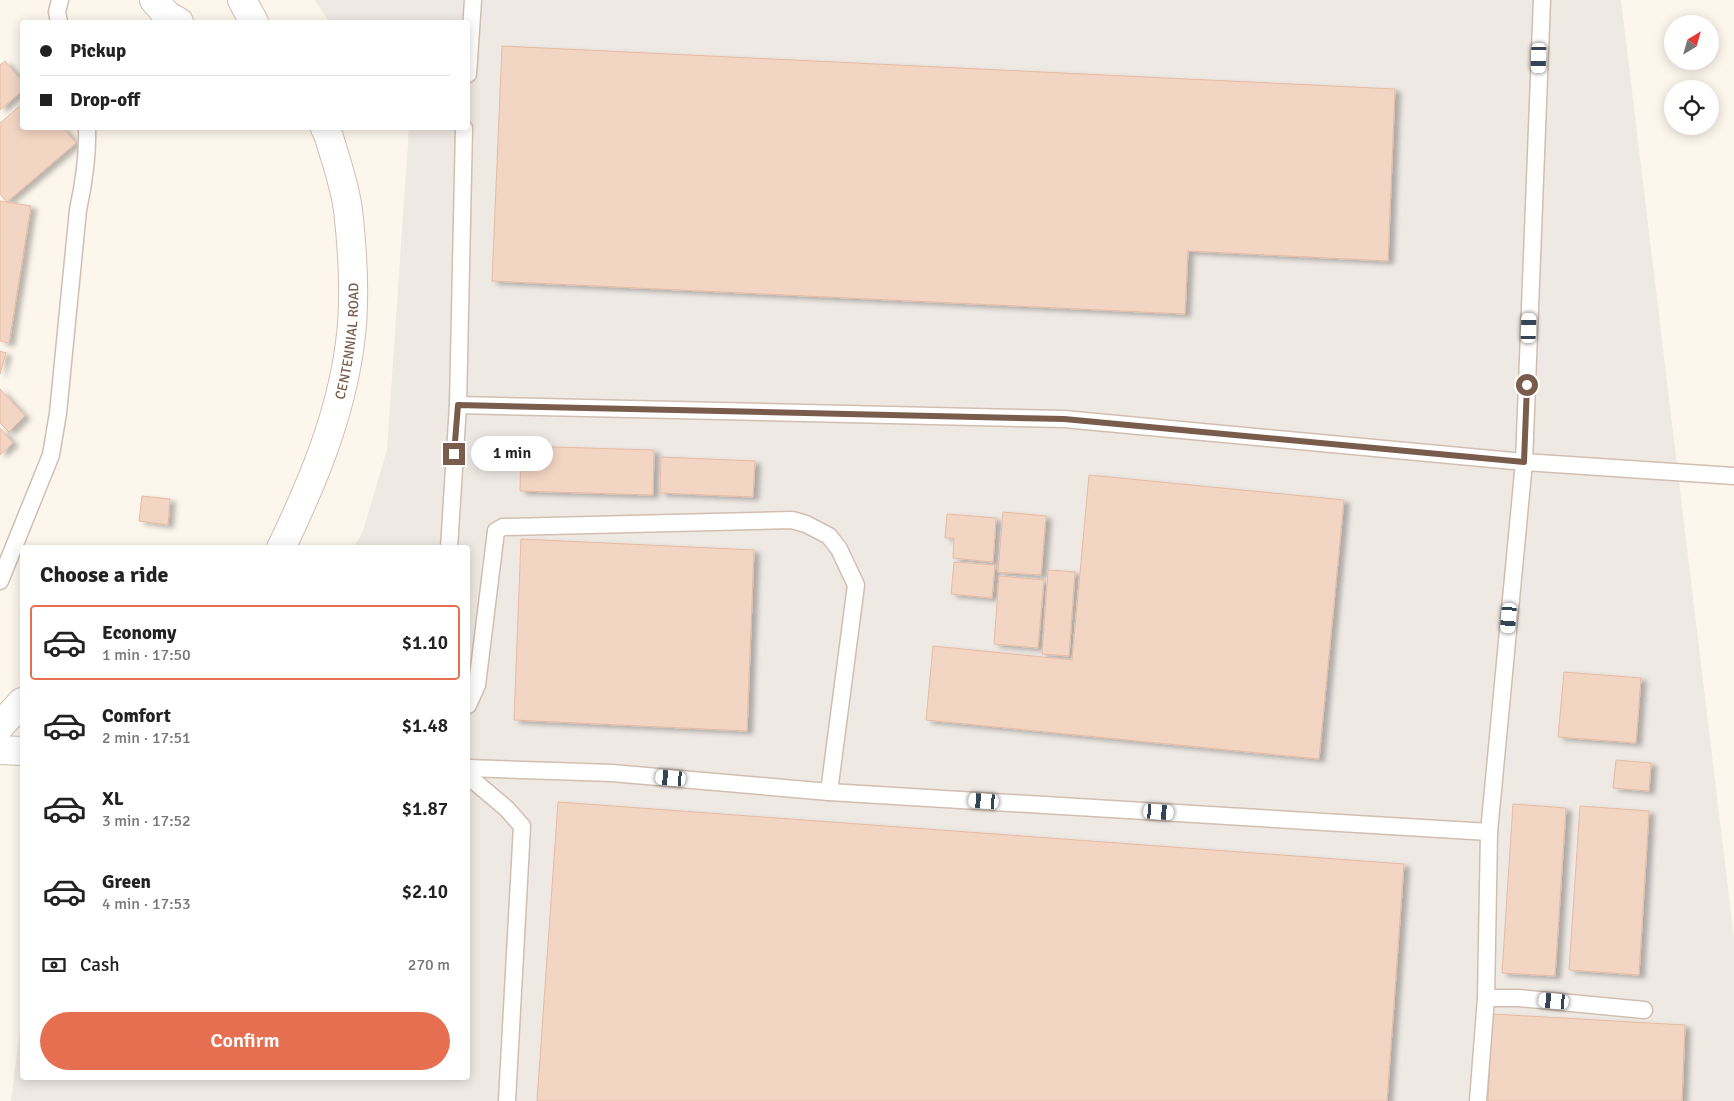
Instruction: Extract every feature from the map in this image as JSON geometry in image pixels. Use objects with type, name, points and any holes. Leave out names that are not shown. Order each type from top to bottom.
[{"type":"street","points":[[154,0],[167,15],[176,20]]},
{"type":"street","points":[[242,0],[253,20]]},
{"type":"street","name":"CENTENNIAL ROAD","points":[[282,545],[311,486],[335,410],[350,344],[353,288],[348,209],[326,130]]},
{"type":"street","points":[[0,726],[20,704]]},
{"type":"street","points":[[0,750],[20,751]]},
{"type":"lane","points":[[59,20],[57,12],[60,0]]},
{"type":"lane","points":[[470,44],[473,0]]},
{"type":"lane","points":[[1478,1101],[1486,998],[1489,832],[1524,462],[1542,0]]},
{"type":"lane","points":[[0,581],[51,455],[58,413],[78,210],[85,179],[88,146],[87,130]]},
{"type":"lane","points":[[448,545],[458,405],[464,130]]},
{"type":"lane","points":[[458,405],[1064,419],[1524,462],[1734,476]]},
{"type":"lane","points":[[470,701],[477,685],[496,531],[503,528],[792,520],[806,524],[829,536],[840,549],[856,585],[829,792]]},
{"type":"lane","points":[[470,768],[612,773],[829,792],[1489,832]]},
{"type":"lane","points":[[470,778],[507,809],[522,826],[507,1101]]},
{"type":"lane","points":[[1486,998],[1518,998],[1644,1010]]},
{"type":"shaded area","points":[[315,0],[1621,0],[1734,938],[1734,1101],[11,1101],[20,1030],[20,1080],[470,1080],[470,545],[355,545],[363,531],[387,450],[409,130],[470,130],[470,20],[328,20]]},
{"type":"building","points":[[502,46],[1395,89],[1388,261],[1188,251],[1185,314],[492,281]]},
{"type":"building","points":[[5,61],[20,79],[20,93],[0,110],[0,65]]},
{"type":"building","points":[[20,106],[20,130],[65,130],[76,143],[7,202],[0,194],[0,123]]},
{"type":"building","points":[[0,201],[31,206],[9,343],[0,341]]},
{"type":"building","points":[[0,351],[6,353],[0,374]]},
{"type":"building","points":[[0,389],[25,416],[9,432],[0,423]]},
{"type":"building","points":[[0,428],[13,443],[0,455]]},
{"type":"building","points":[[521,446],[654,450],[653,495],[520,491]]},
{"type":"building","points":[[661,457],[755,461],[753,497],[660,493]]},
{"type":"building","points":[[1089,475],[1344,500],[1319,759],[926,720],[933,646],[1072,660]]},
{"type":"building","points":[[142,496],[170,499],[168,525],[139,521]]},
{"type":"building","points":[[1003,512],[1046,516],[1041,575],[998,572]]},
{"type":"building","points":[[947,514],[996,518],[993,562],[953,558],[954,538],[945,538]]},
{"type":"building","points":[[521,539],[754,550],[747,731],[514,720]]},
{"type":"building","points":[[954,562],[995,565],[992,598],[951,594]]},
{"type":"building","points":[[1048,570],[1075,572],[1069,656],[1042,654]]},
{"type":"building","points":[[999,576],[1044,580],[1038,648],[994,644]]},
{"type":"building","points":[[1564,672],[1641,678],[1636,743],[1558,737]]},
{"type":"building","points":[[1616,760],[1651,763],[1649,791],[1613,788]]},
{"type":"building","points":[[558,802],[1404,864],[1387,1101],[537,1101]]},
{"type":"building","points":[[1513,804],[1566,808],[1555,976],[1502,973]]},
{"type":"building","points":[[1580,806],[1649,811],[1639,975],[1569,970]]},
{"type":"building","points":[[1492,1014],[1685,1025],[1682,1101],[1488,1101]]},
{"type":"route","points":[[454,454],[458,405],[1064,419],[1524,462],[1527,385]]}]
